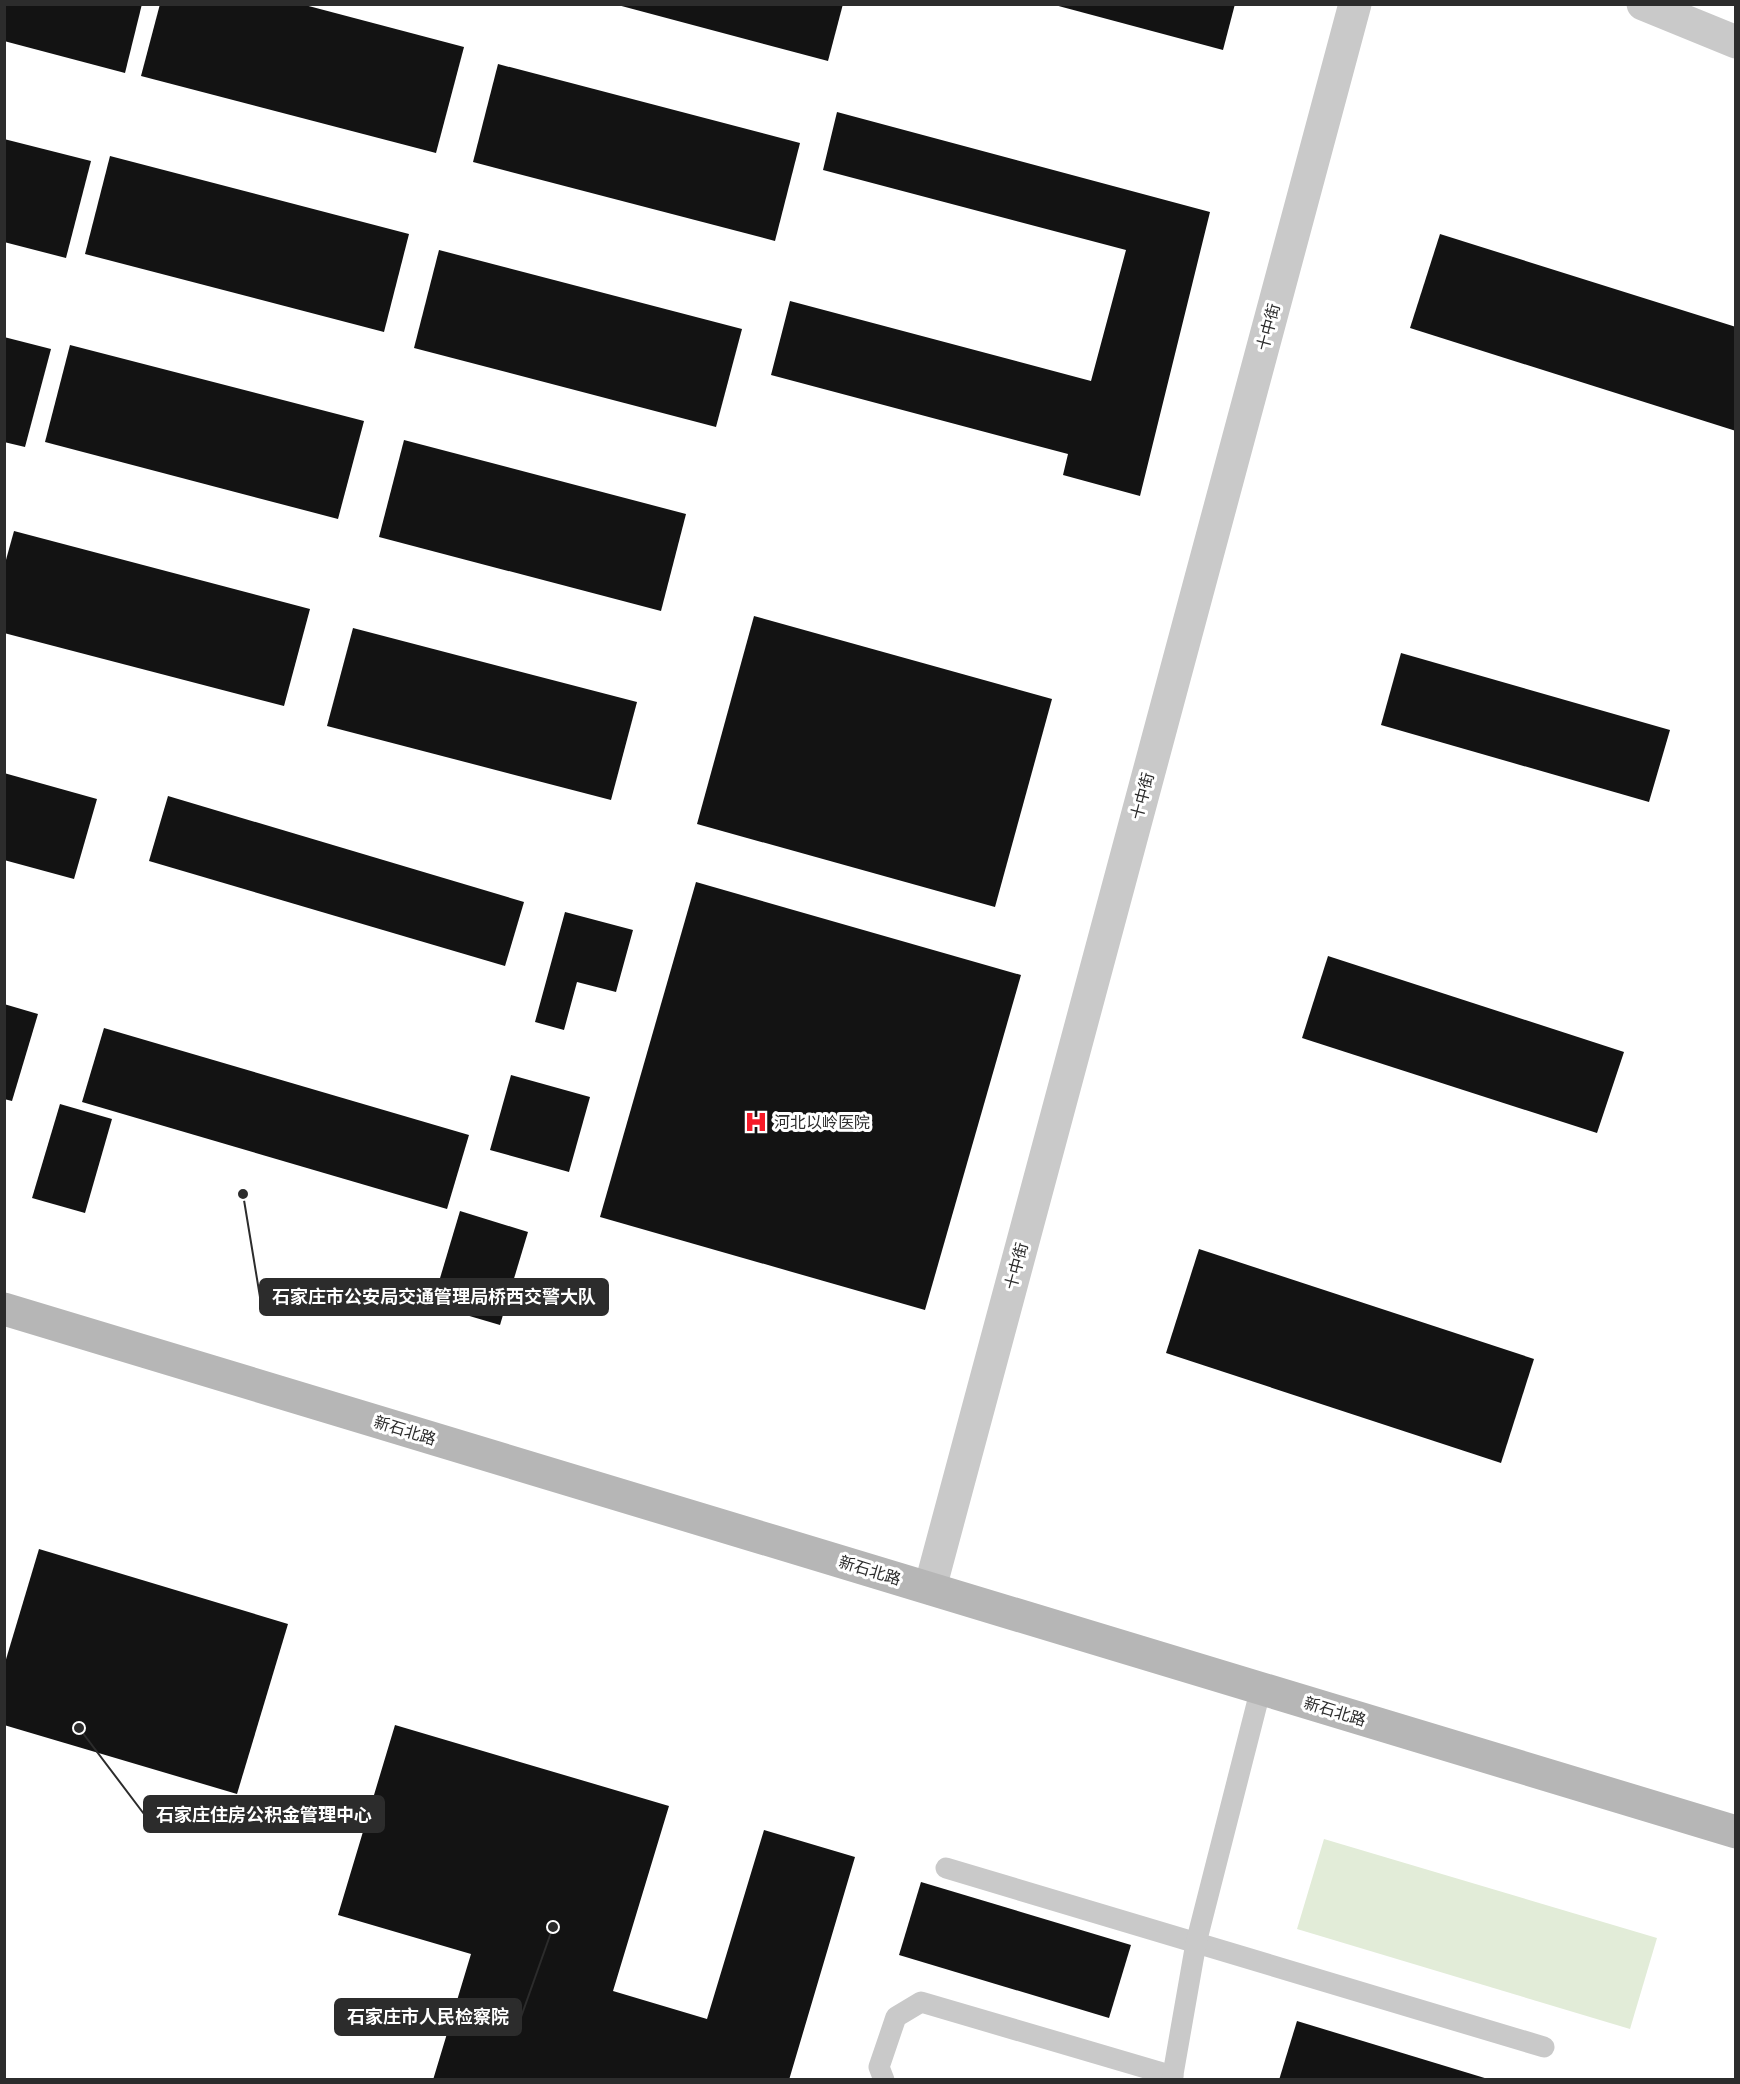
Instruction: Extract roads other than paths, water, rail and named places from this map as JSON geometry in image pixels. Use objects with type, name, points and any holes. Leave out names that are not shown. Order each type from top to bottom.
[{"type":"street","name":"十中街","points":[[930,1588],[1355,4]]},
{"type":"street","points":[[1643,4],[1736,42]]},
{"type":"street","name":"新石北路","points":[[4,1309],[1736,1832]]},
{"type":"lane","points":[[884,2079],[879,2067],[896,2017],[921,2002],[1173,2078],[1196,1943],[1261,1688]]},
{"type":"lane","points":[[946,1868],[1544,2047]]},
{"type":"place","name":"河北以岭医院","points":[[756,1122]]},
{"type":"place","name":"石家庄市公安局交通管理局桥西交警大队","points":[[243,1194]]},
{"type":"place","name":"石家庄住房公积金管理中心","points":[[79,1728]]},
{"type":"place","name":"石家庄市人民检察院","points":[[553,1927]]}]
